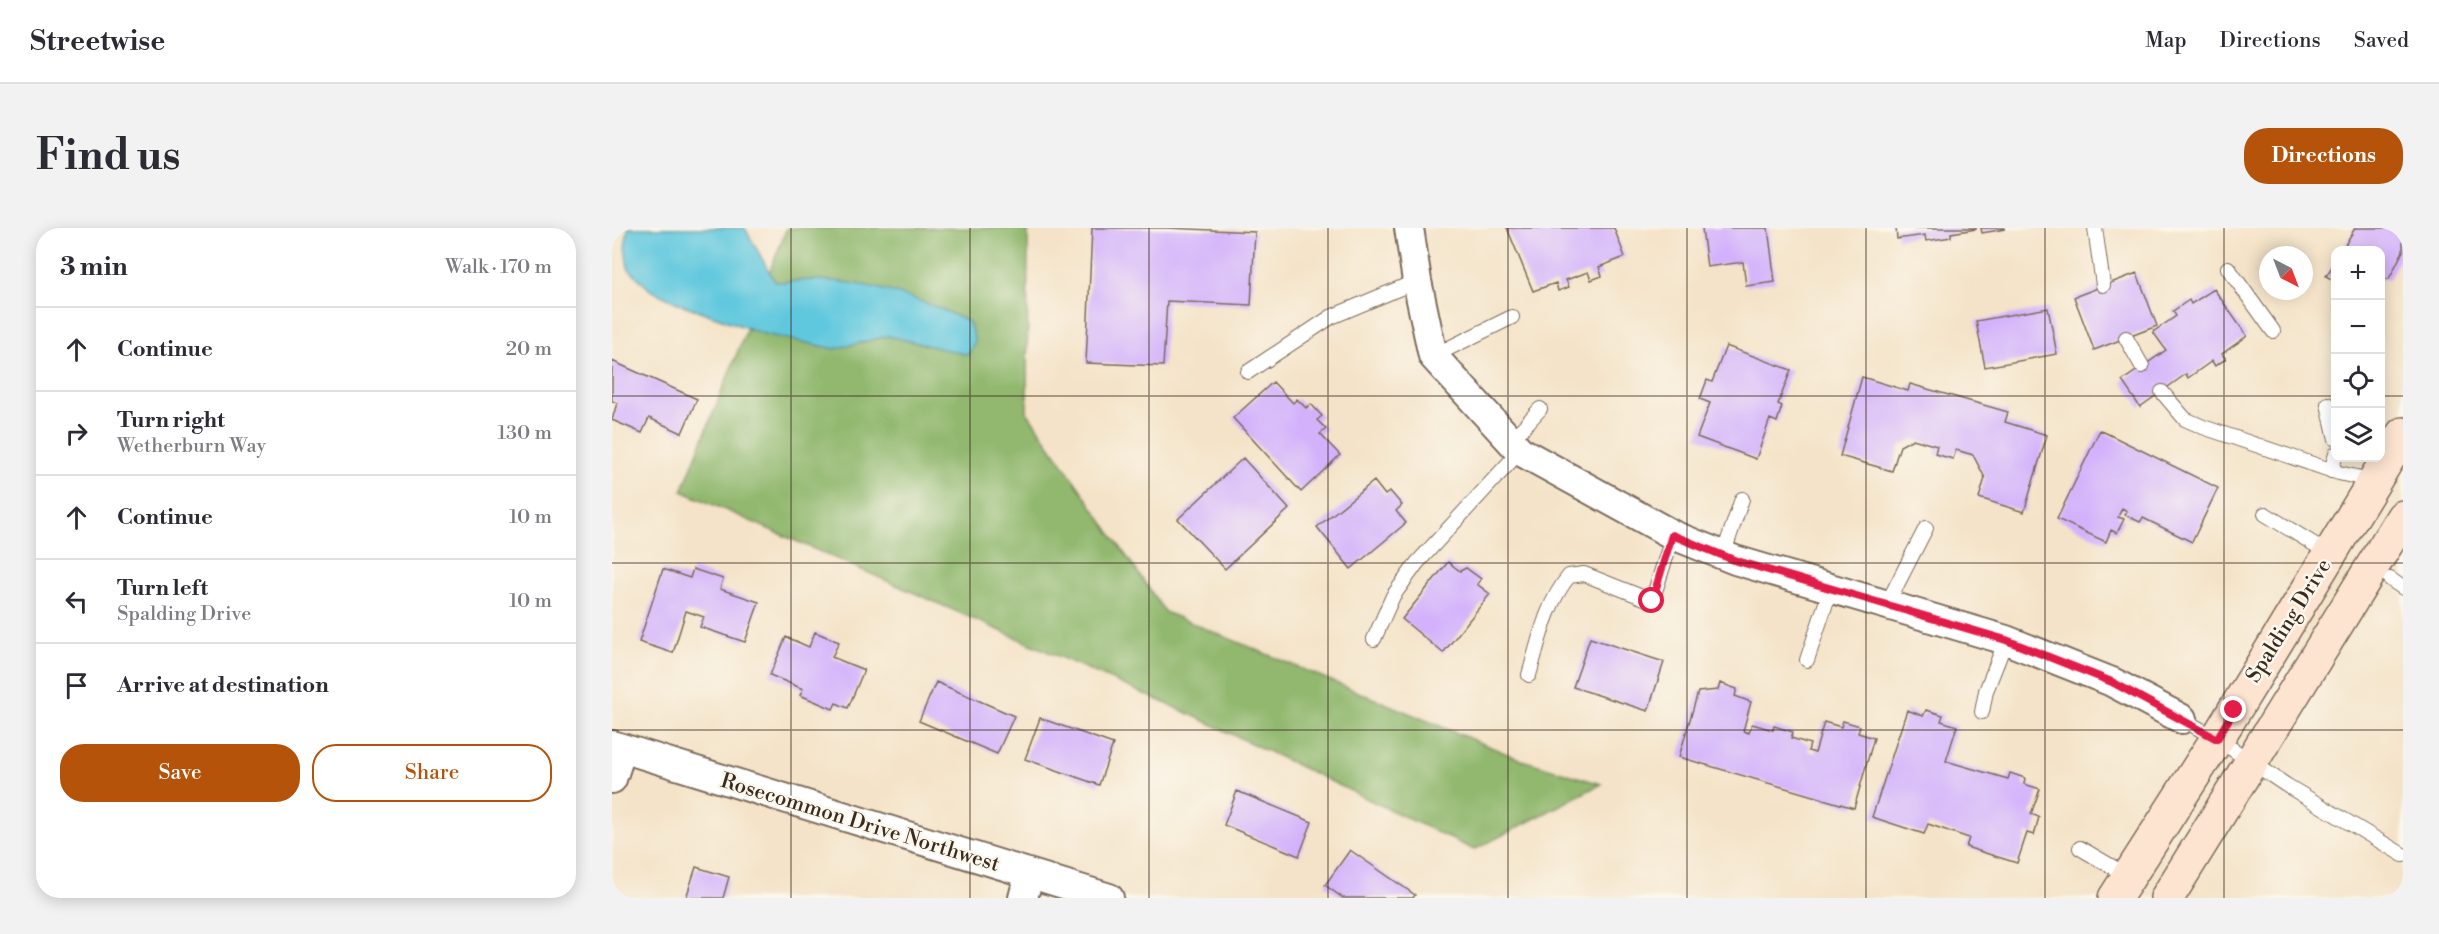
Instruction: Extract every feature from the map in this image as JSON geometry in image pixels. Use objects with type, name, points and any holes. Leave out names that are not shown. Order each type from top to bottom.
[{"type":"main road","name":"Spalding Drive","points":[[2122,887],[2217,739],[2403,434]]},
{"type":"main road","name":"Spalding Drive","points":[[2167,898],[2403,517]]},
{"type":"street","points":[[1409,228],[1417,281],[1433,356],[1515,446],[1672,535],[1723,555],[2006,640],[2112,682],[2182,719]]},
{"type":"street","points":[[612,779],[617,747]]},
{"type":"street","name":"Rosecommon Drive Northwest","points":[[617,747],[1026,886],[1109,898]]},
{"type":"lane","points":[[2094,228],[2103,285]]},
{"type":"lane","points":[[2228,268],[2273,331]]},
{"type":"lane","points":[[1248,372],[1330,317],[1417,281]]},
{"type":"lane","points":[[1433,356],[1512,317]]},
{"type":"lane","points":[[2126,338],[2142,366]]},
{"type":"lane","points":[[2162,392],[2185,419],[2331,471],[2374,481]]},
{"type":"lane","points":[[2328,404],[2331,417]]},
{"type":"lane","points":[[1374,639],[1393,596],[1416,563],[1515,446],[1540,409]]},
{"type":"lane","points":[[2331,471],[2334,462]]},
{"type":"lane","points":[[1723,555],[1742,499]]},
{"type":"lane","points":[[2265,514],[2330,554]]},
{"type":"lane","points":[[1887,604],[1926,528]]},
{"type":"lane","points":[[1529,675],[1549,608],[1558,589],[1569,576],[1584,574],[1652,601],[1672,535]]},
{"type":"lane","points":[[2390,579],[2403,588]]},
{"type":"lane","points":[[1807,660],[1831,588]]},
{"type":"lane","points":[[1982,712],[1986,692],[2006,640]]},
{"type":"lane","points":[[2182,719],[2403,855]]},
{"type":"lane","points":[[2080,848],[2122,887]]},
{"type":"green space","points":[[787,228],[1028,228],[1027,412],[1165,612],[1522,760],[1601,784],[1474,850],[1192,715],[682,491]]},
{"type":"water","points":[[628,228],[745,228],[775,282],[837,281],[895,293],[969,322],[975,341],[968,355],[888,336],[835,349],[764,334],[680,304],[650,290],[628,268],[625,247]]},
{"type":"building","points":[[1092,228],[1167,228],[1255,232],[1251,305],[1167,301],[1163,366],[1086,363]]},
{"type":"building","points":[[1507,228],[1614,228],[1625,257],[1599,267],[1602,276],[1591,280],[1588,272],[1566,280],[1569,287],[1558,291],[1556,283],[1533,291]]},
{"type":"building","points":[[1702,228],[1768,228],[1775,282],[1746,286],[1743,262],[1707,267]]},
{"type":"building","points":[[1896,228],[1976,229],[1951,233],[1951,237],[1926,241],[1925,235],[1897,239]]},
{"type":"building","points":[[1981,228],[2005,228],[2005,229],[1982,233]]},
{"type":"building","points":[[2355,228],[2400,228],[2403,230],[2403,251],[2389,279],[2385,279],[2385,246],[2344,246]]},
{"type":"building","points":[[2331,268],[2331,279],[2326,276]]},
{"type":"building","points":[[2137,273],[2157,326],[2094,350],[2074,297]]},
{"type":"building","points":[[2214,289],[2247,336],[2222,354],[2226,359],[2215,366],[2212,361],[2188,378],[2186,374],[2140,407],[2122,381],[2166,350],[2153,332],[2176,316],[2173,311],[2189,300],[2191,304]]},
{"type":"building","points":[[2048,308],[2057,354],[1985,367],[1976,321]]},
{"type":"building","points":[[1726,346],[1791,370],[1778,404],[1782,406],[1777,422],[1770,419],[1756,459],[1697,437],[1710,403],[1700,399],[1707,380],[1712,382]]},
{"type":"building","points":[[612,361],[697,399],[682,433],[649,418],[642,433],[612,420],[617,403],[612,401]]},
{"type":"building","points":[[1862,377],[1908,391],[1910,384],[2008,412],[2005,422],[2047,435],[2024,512],[1979,498],[1985,478],[1973,455],[1956,450],[1953,459],[1935,454],[1937,446],[1913,439],[1900,446],[1892,471],[1840,456]]},
{"type":"building","points":[[1273,382],[1293,403],[1297,399],[1306,408],[1311,404],[1322,416],[1317,420],[1326,429],[1320,434],[1340,455],[1301,492],[1233,418]]},
{"type":"building","points":[[2100,430],[2218,488],[2192,542],[2143,518],[2140,522],[2125,515],[2127,511],[2122,508],[2118,517],[2124,519],[2117,533],[2111,530],[2106,542],[2057,519]]},
{"type":"building","points":[[1243,458],[1289,509],[1225,569],[1178,519]]},
{"type":"building","points":[[1374,481],[1385,495],[1390,491],[1402,505],[1396,511],[1406,523],[1351,569],[1317,527]]},
{"type":"building","points":[[1448,562],[1460,571],[1466,568],[1481,579],[1477,584],[1490,594],[1443,653],[1402,619]]},
{"type":"building","points":[[663,569],[690,578],[693,569],[723,579],[720,589],[759,602],[745,642],[700,627],[704,617],[686,611],[673,653],[639,642]]},
{"type":"building","points":[[815,632],[839,642],[832,657],[864,670],[848,708],[836,703],[833,709],[800,695],[803,689],[770,675],[786,637],[809,647]]},
{"type":"building","points":[[1590,638],[1664,662],[1648,711],[1573,687]]},
{"type":"building","points":[[936,682],[1014,716],[997,754],[919,721]]},
{"type":"building","points":[[1720,683],[1737,689],[1735,696],[1751,702],[1743,731],[1749,733],[1752,724],[1773,730],[1774,726],[1793,732],[1791,738],[1810,744],[1808,751],[1815,753],[1824,722],[1841,727],[1843,721],[1860,726],[1858,733],[1874,738],[1854,808],[1679,757],[1698,692],[1718,690]]},
{"type":"building","points":[[1907,710],[1923,716],[1926,710],[1943,715],[1941,721],[1957,726],[1946,761],[2008,779],[2010,773],[2025,778],[2024,784],[2040,789],[2031,814],[2039,817],[2034,835],[2027,833],[2017,863],[1966,847],[1969,838],[1928,824],[1924,834],[1872,817]]},
{"type":"building","points":[[1040,718],[1113,744],[1099,785],[1025,759]]},
{"type":"building","points":[[1237,791],[1312,822],[1299,856],[1224,825]]},
{"type":"building","points":[[1350,850],[1415,895],[1413,898],[1343,898],[1325,885]]},
{"type":"building","points":[[696,867],[729,877],[723,898],[686,898]]},
{"type":"route","points":[[1652,601],[1672,535],[1734,560],[2006,640],[2112,682],[2217,739],[2234,710]]}]
